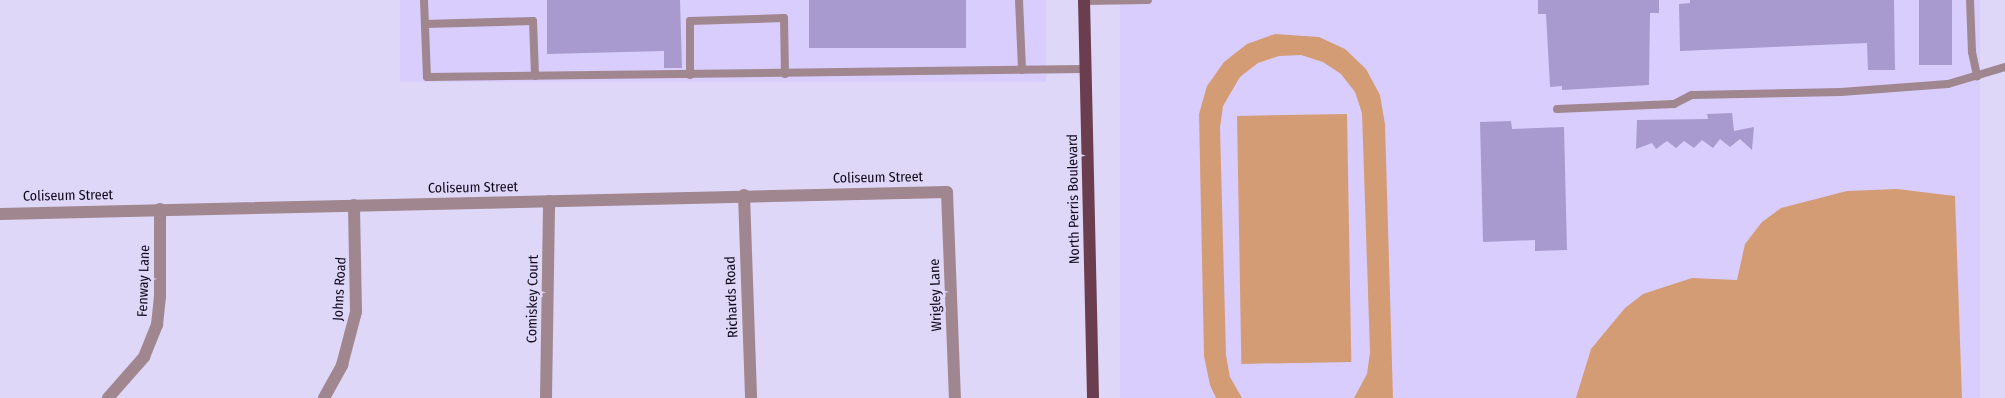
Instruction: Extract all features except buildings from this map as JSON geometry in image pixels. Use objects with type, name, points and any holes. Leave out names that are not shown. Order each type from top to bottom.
[{"type":"main road","name":"North Perris Boulevard","points":[[1084,0],[1093,398]]},
{"type":"street","name":"Coliseum Street","points":[[0,214],[947,192]]},
{"type":"street","name":"Wrigley Lane","points":[[947,192],[955,398]]},
{"type":"street","name":"Richards Road","points":[[744,196],[751,398]]},
{"type":"street","name":"Comiskey Court","points":[[546,398],[549,201]]},
{"type":"street","name":"Johns Road","points":[[324,398],[342,365],[356,312],[354,205]]},
{"type":"street","name":"Fenway Lane","points":[[108,398],[144,357],[157,325],[160,297],[160,209]]},
{"type":"lane","points":[[424,0],[427,77],[1086,69]]},
{"type":"lane","points":[[1019,0],[1022,70]]},
{"type":"lane","points":[[1084,0],[1148,0]]},
{"type":"lane","points":[[1970,0],[1972,52],[1977,76]]},
{"type":"lane","points":[[690,75],[690,21],[784,18],[785,74]]},
{"type":"lane","points":[[425,24],[533,21],[535,76]]},
{"type":"lane","points":[[1556,109],[1674,104],[1692,95],[1842,92],[1948,84],[2005,67]]},
{"type":"shaded area","points":[[400,0],[1046,0],[1046,82],[400,82]]},
{"type":"shaded area","points":[[1120,0],[1980,0],[1980,398],[1120,398]]},
{"type":"shaded area","points":[[1275,34],[1319,37],[1345,49],[1366,69],[1380,95],[1385,124],[1393,398],[1354,398],[1367,374],[1370,352],[1362,113],[1355,92],[1341,74],[1323,62],[1301,55],[1279,56],[1258,63],[1240,77],[1223,106],[1220,128],[1226,355],[1230,377],[1242,398],[1216,398],[1210,385],[1204,356],[1199,114],[1207,86],[1224,62],[1247,44]]},
{"type":"shaded area","points":[[1347,114],[1351,362],[1241,364],[1237,116]]},
{"type":"shaded area","points":[[1897,189],[1955,196],[1962,398],[1576,398],[1591,349],[1625,308],[1643,294],[1692,278],[1737,280],[1745,244],[1762,222],[1781,208],[1847,191]]}]
